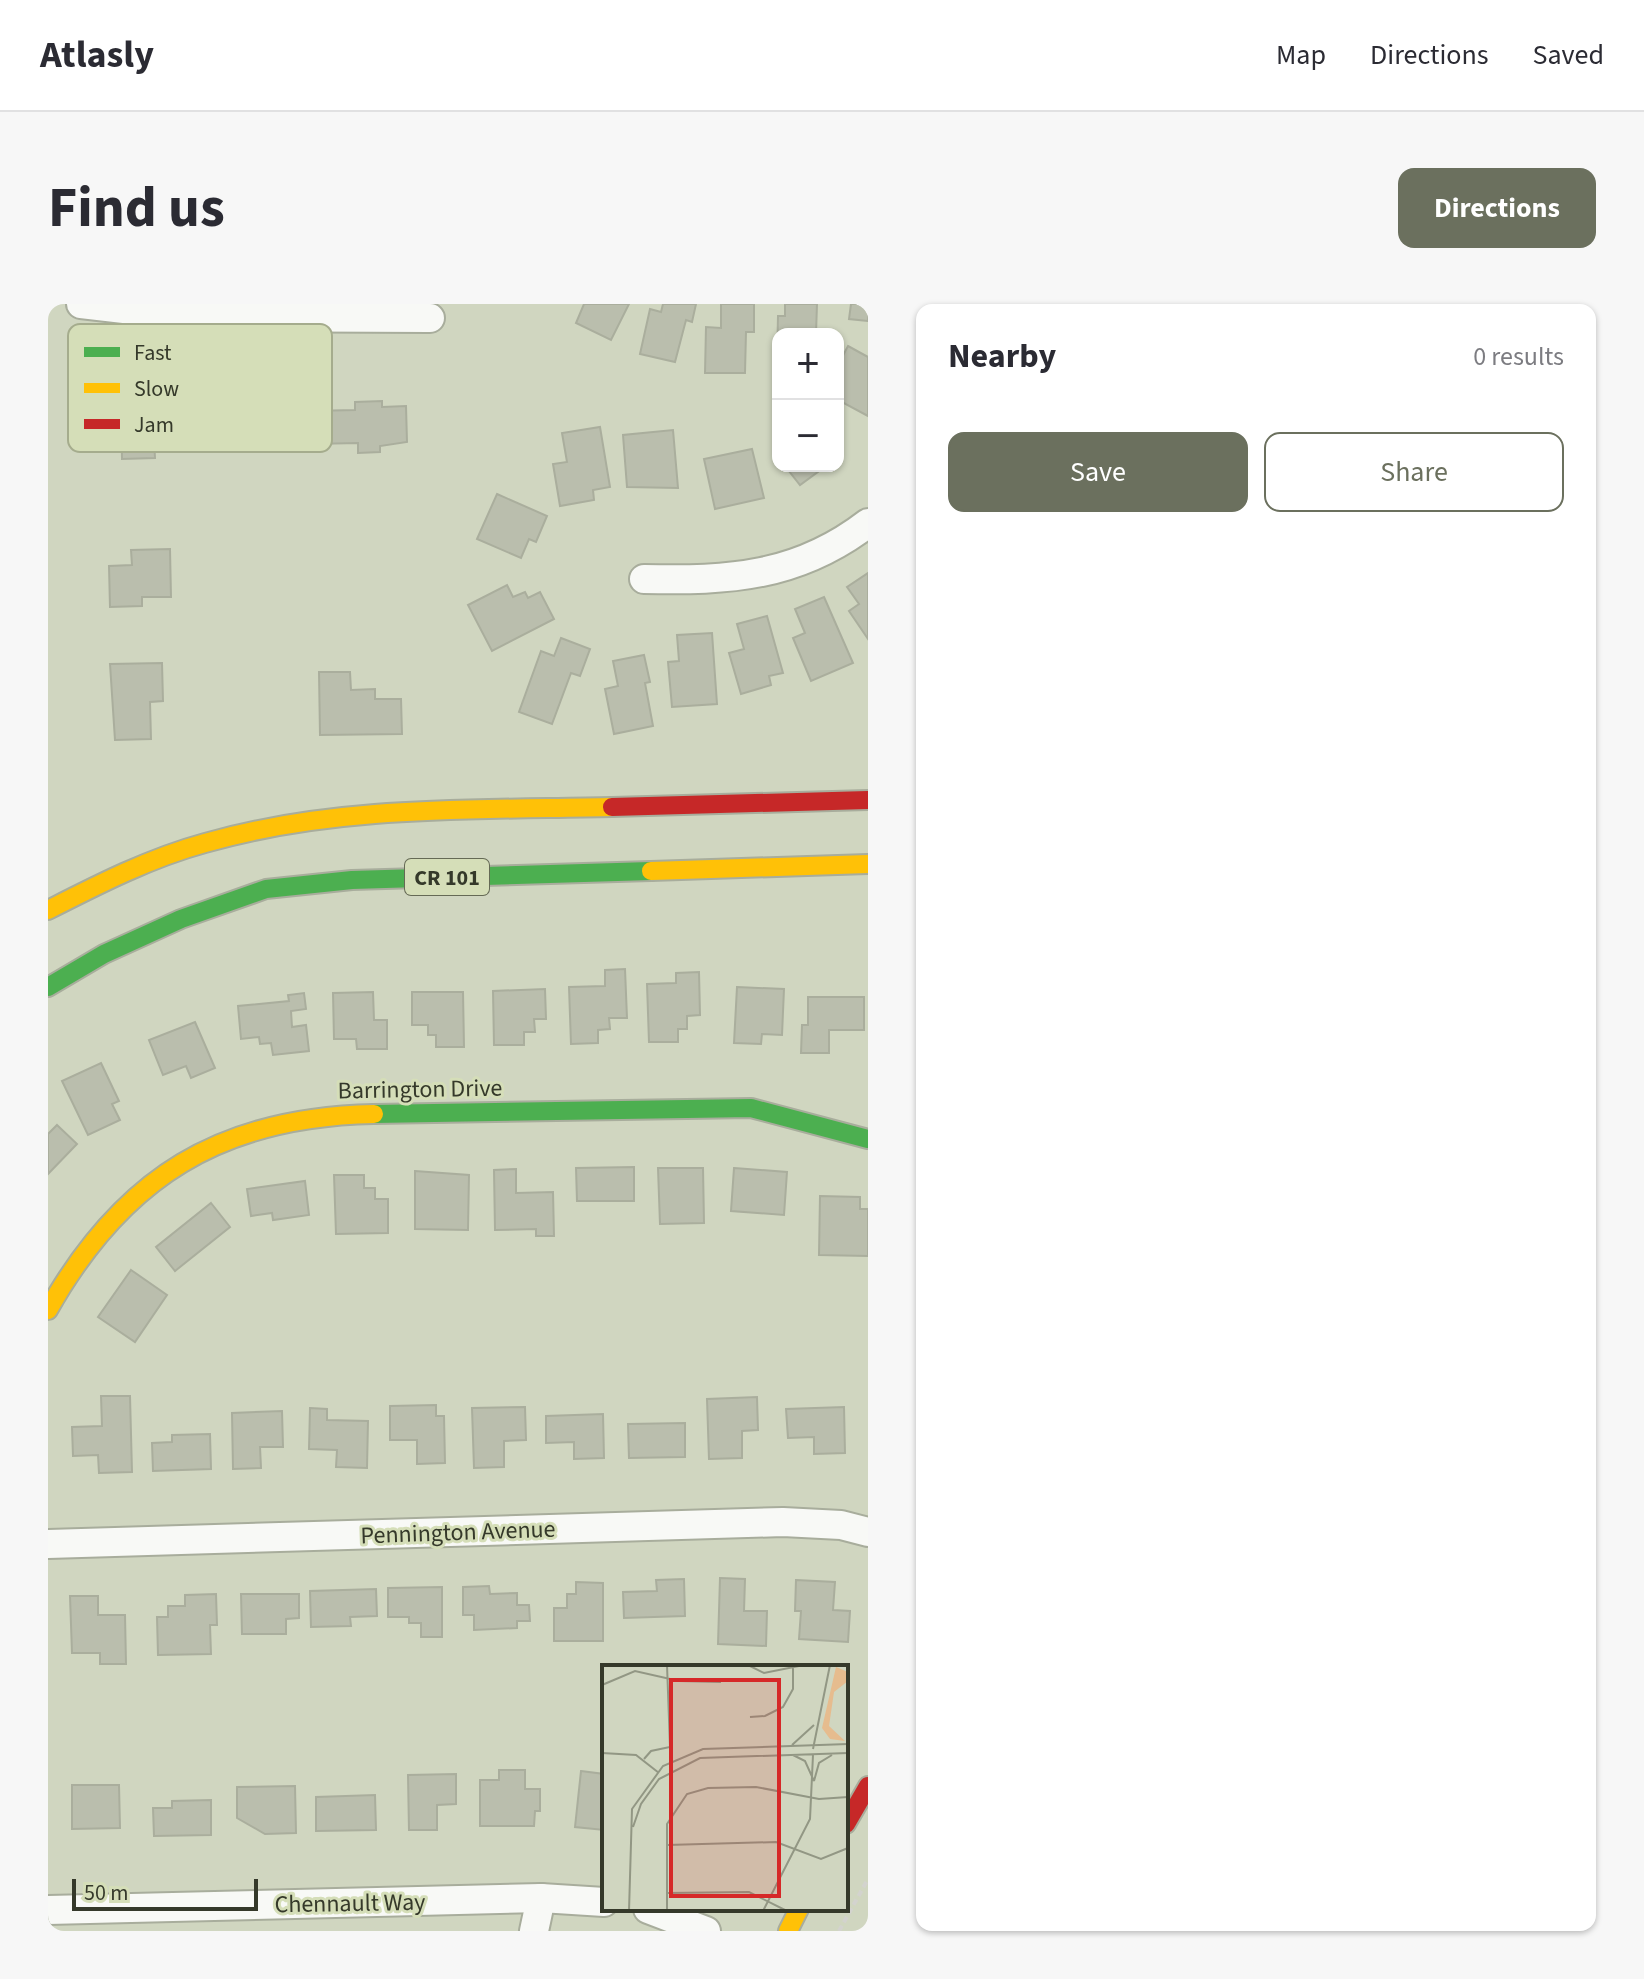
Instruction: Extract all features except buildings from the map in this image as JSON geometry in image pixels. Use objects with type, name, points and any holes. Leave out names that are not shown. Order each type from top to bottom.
[{"type":"main road","points":[[48,910],[150,860],[208,839],[292,821],[370,813],[868,800]]},
{"type":"main road","name":"CR 101","points":[[48,987],[104,954],[181,919],[266,889],[382,879],[868,864]]},
{"type":"main road","name":"Barrington Drive","points":[[48,1310],[90,1238],[128,1199],[173,1166],[210,1147],[276,1123],[330,1115],[751,1108],[807,1120],[868,1139]]},
{"type":"main road","points":[[848,1821],[868,1786]]},
{"type":"main road","points":[[788,1931],[798,1911]]},
{"type":"street","points":[[81,304],[193,317],[430,318]]},
{"type":"street","points":[[644,579],[711,580],[762,574],[809,559],[868,523]]},
{"type":"street","name":"Pennington Avenue","points":[[48,1544],[783,1522],[841,1525],[868,1532]]},
{"type":"street","points":[[534,1931],[541,1898]]},
{"type":"street","name":"Chennault Way","points":[[48,1910],[541,1898],[602,1902]]},
{"type":"street","points":[[653,1911],[706,1931]]},
{"type":"path","points":[[839,1931],[868,1879]]},
{"type":"traffic: fast","points":[[48,987],[104,954],[181,919],[266,889],[352,880],[651,871]]},
{"type":"traffic: fast","points":[[374,1114],[751,1108],[868,1139]]},
{"type":"traffic: slow","points":[[48,910],[164,856],[255,831],[305,822],[407,812],[612,807]]},
{"type":"traffic: slow","points":[[651,871],[868,864]]},
{"type":"traffic: slow","points":[[48,1310],[77,1264],[109,1224],[144,1190],[182,1163],[223,1142],[269,1127],[319,1118],[374,1114]]},
{"type":"traffic: slow","points":[[788,1931],[798,1911]]},
{"type":"traffic: jam","points":[[612,807],[868,800]]},
{"type":"traffic: jam","points":[[848,1821],[868,1786]]}]
